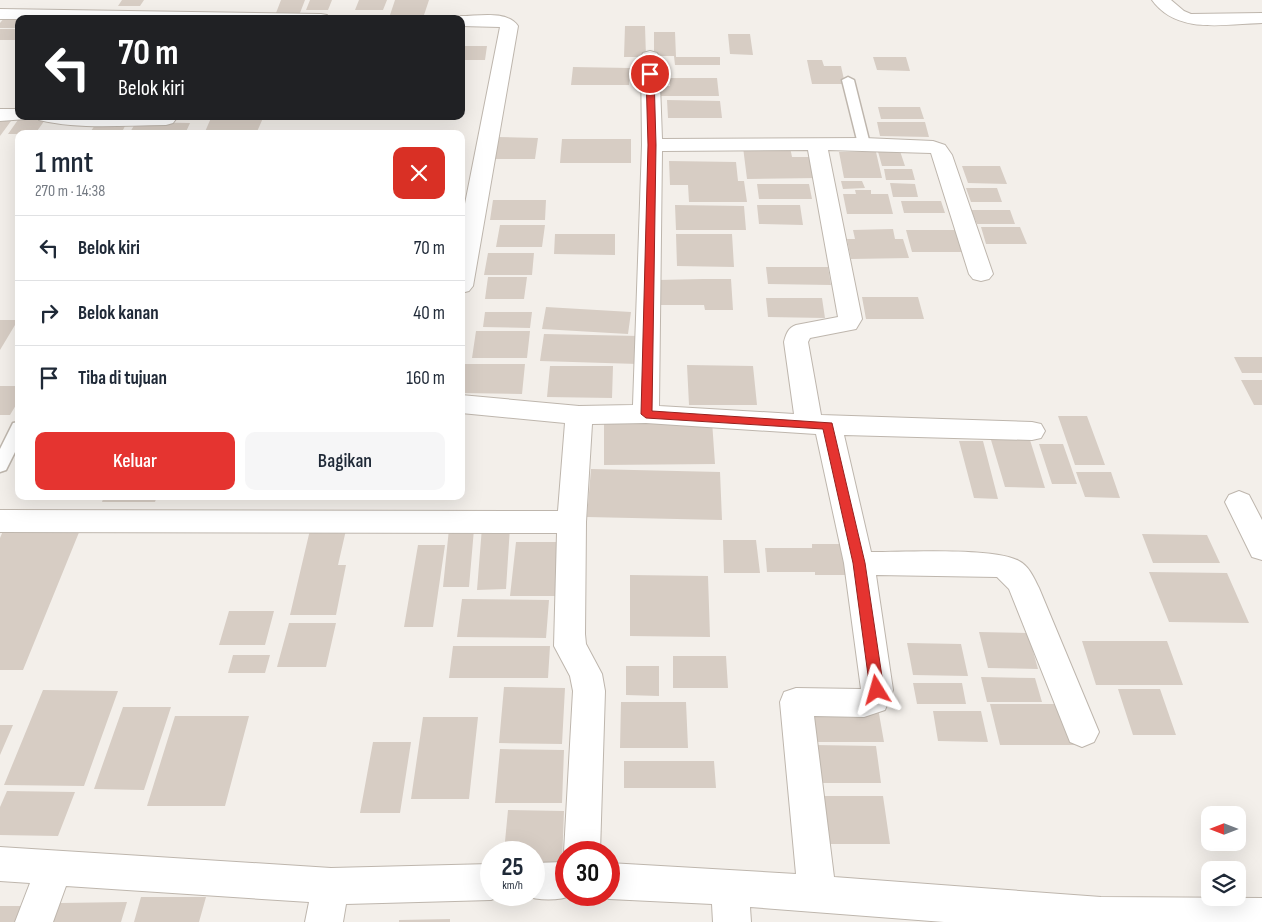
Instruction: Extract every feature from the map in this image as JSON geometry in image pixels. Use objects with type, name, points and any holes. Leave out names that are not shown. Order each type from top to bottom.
[{"type":"street","points":[[1161,0],[1178,16],[1189,19],[1262,18]]},
{"type":"street","points":[[0,14],[64,15]]},
{"type":"street","points":[[465,21],[501,21],[509,26],[465,264]]},
{"type":"street","points":[[646,414],[652,145],[650,57]]},
{"type":"street","points":[[0,115],[15,115]]},
{"type":"street","points":[[817,144],[850,319],[848,323],[837,326],[806,329],[799,333],[796,342],[818,425],[859,563],[877,690],[873,700],[864,703],[796,702],[817,894]]},
{"type":"street","points":[[652,145],[864,144],[926,146],[938,149],[942,155],[981,274]]},
{"type":"street","points":[[465,404],[579,415],[646,414],[818,425],[1032,430]]},
{"type":"street","points":[[579,415],[572,522],[569,634],[570,646],[586,674],[589,691],[582,841]]},
{"type":"street","points":[[1239,502],[1262,549]]},
{"type":"street","points":[[0,521],[572,522]]},
{"type":"street","points":[[859,563],[1000,565],[1010,569],[1018,577],[1024,588],[1082,732]]},
{"type":"street","points":[[0,864],[331,886],[480,882]]},
{"type":"street","points":[[34,922],[54,867]]},
{"type":"street","points":[[620,883],[731,905],[817,894],[1102,919],[1262,917]]},
{"type":"street","points":[[324,922],[331,886]]},
{"type":"lane","points":[[848,80],[864,144]]},
{"type":"lane","points":[[0,466],[15,434]]},
{"type":"building","points":[[122,0],[144,0],[140,6],[118,6]]},
{"type":"building","points":[[281,0],[305,0],[300,13],[276,13]]},
{"type":"building","points":[[310,0],[332,0],[328,10],[306,10]]},
{"type":"building","points":[[359,0],[387,0],[383,10],[355,10]]},
{"type":"building","points":[[395,0],[429,0],[424,15],[390,15]]},
{"type":"building","points":[[5,17],[15,17],[15,28],[0,28],[0,23]]},
{"type":"building","points":[[625,26],[645,26],[646,57],[624,57]]},
{"type":"building","points":[[0,29],[15,29],[15,40],[0,40]]},
{"type":"building","points":[[654,32],[675,32],[676,57],[720,57],[720,65],[675,65],[674,56],[654,56]]},
{"type":"building","points":[[728,34],[750,34],[753,55],[730,54]]},
{"type":"building","points":[[465,46],[487,46],[485,60],[465,60]]},
{"type":"building","points":[[873,57],[906,57],[910,71],[877,70]]},
{"type":"building","points":[[807,60],[822,60],[824,66],[841,66],[845,84],[812,84]]},
{"type":"building","points":[[573,67],[630,68],[629,85],[571,85]]},
{"type":"building","points":[[669,78],[717,78],[719,96],[658,96],[657,86],[670,86]]},
{"type":"building","points":[[667,100],[720,101],[722,118],[668,118]]},
{"type":"building","points":[[878,107],[920,107],[924,119],[881,119]]},
{"type":"building","points":[[0,116],[14,117],[0,136]]},
{"type":"building","points":[[18,120],[45,120],[38,130],[15,130],[15,134],[8,134]]},
{"type":"building","points":[[210,120],[262,120],[258,130],[206,130]]},
{"type":"building","points":[[97,122],[127,122],[123,130],[92,130]]},
{"type":"building","points":[[136,122],[190,123],[187,130],[131,130]]},
{"type":"building","points":[[877,122],[925,122],[929,137],[880,136]]},
{"type":"building","points":[[497,137],[538,138],[535,159],[493,159]]},
{"type":"building","points":[[562,139],[631,139],[631,163],[560,163]]},
{"type":"building","points":[[743,147],[790,147],[792,157],[813,157],[817,178],[747,179]]},
{"type":"building","points":[[877,148],[899,148],[905,166],[882,166]]},
{"type":"building","points":[[839,152],[876,152],[882,178],[844,178]]},
{"type":"building","points":[[669,161],[736,162],[738,181],[744,181],[747,202],[689,202],[688,185],[670,185]]},
{"type":"building","points":[[962,166],[1000,166],[1007,184],[968,183]]},
{"type":"building","points":[[884,169],[912,169],[915,180],[886,180]]},
{"type":"building","points":[[841,181],[862,181],[865,188],[843,189]]},
{"type":"building","points":[[890,183],[915,184],[918,197],[893,197]]},
{"type":"building","points":[[757,184],[809,184],[812,199],[759,199]]},
{"type":"building","points":[[966,188],[997,188],[1002,202],[971,202]]},
{"type":"building","points":[[855,190],[871,190],[871,194],[888,194],[893,214],[847,214],[843,194],[856,194]]},
{"type":"building","points":[[493,200],[546,200],[545,220],[490,220]]},
{"type":"building","points":[[901,201],[941,201],[945,213],[904,213]]},
{"type":"building","points":[[675,205],[744,206],[746,230],[676,230]]},
{"type":"building","points":[[757,205],[800,205],[803,225],[759,224]]},
{"type":"building","points":[[971,210],[1010,210],[1015,224],[977,224]]},
{"type":"building","points":[[500,225],[545,225],[542,247],[496,247]]},
{"type":"building","points":[[981,227],[1020,227],[1027,244],[986,244]]},
{"type":"building","points":[[893,229],[895,239],[903,239],[909,258],[851,259],[847,239],[855,239],[853,230]]},
{"type":"building","points":[[906,230],[957,230],[963,252],[912,252]]},
{"type":"building","points":[[555,234],[615,234],[615,255],[554,254]]},
{"type":"building","points":[[676,234],[732,234],[734,267],[677,266]]},
{"type":"building","points":[[488,253],[534,253],[532,275],[484,275]]},
{"type":"building","points":[[766,267],[828,267],[831,285],[768,284]]},
{"type":"building","points":[[488,277],[527,277],[524,299],[485,299]]},
{"type":"building","points":[[731,279],[733,310],[705,310],[704,305],[659,305],[658,280]]},
{"type":"building","points":[[862,297],[918,297],[924,319],[866,319]]},
{"type":"building","points":[[766,298],[822,298],[825,318],[768,317]]},
{"type":"building","points":[[546,307],[631,312],[628,334],[542,329]]},
{"type":"building","points":[[485,312],[532,312],[530,328],[483,327]]},
{"type":"building","points":[[0,320],[15,320],[15,325],[0,350]]},
{"type":"building","points":[[476,331],[530,331],[527,358],[472,358]]},
{"type":"building","points":[[544,334],[639,336],[638,364],[540,361]]},
{"type":"building","points":[[1234,357],[1262,357],[1262,373],[1242,373]]},
{"type":"building","points":[[465,364],[525,364],[522,394],[465,393]]},
{"type":"building","points":[[687,365],[753,366],[757,405],[689,405]]},
{"type":"building","points":[[550,366],[613,366],[612,398],[547,397]]},
{"type":"building","points":[[1241,380],[1262,380],[1262,405],[1254,405]]},
{"type":"building","points":[[0,386],[15,386],[15,407],[10,415],[0,415]]},
{"type":"building","points":[[1058,416],[1087,416],[1105,465],[1075,465]]},
{"type":"building","points":[[712,421],[715,464],[604,465],[604,422]]},
{"type":"building","points":[[991,440],[1030,440],[1045,488],[1005,487]]},
{"type":"building","points":[[959,441],[983,441],[998,499],[974,498]]},
{"type":"building","points":[[1039,444],[1063,444],[1077,484],[1052,484]]},
{"type":"building","points":[[591,469],[720,472],[722,520],[587,517]]},
{"type":"building","points":[[1076,472],[1111,472],[1120,498],[1085,497]]},
{"type":"building","points":[[103,500],[156,500],[155,502],[102,502]]},
{"type":"building","points":[[82,525],[23,670],[0,670],[0,538],[5,526]]},
{"type":"building","points":[[482,527],[510,527],[506,589],[477,590]]},
{"type":"building","points":[[449,529],[474,529],[469,587],[443,587]]},
{"type":"building","points":[[310,530],[346,530],[338,565],[346,565],[336,615],[290,615]]},
{"type":"building","points":[[1142,534],[1207,535],[1220,563],[1153,563]]},
{"type":"building","points":[[723,540],[756,540],[760,573],[724,573]]},
{"type":"building","points":[[516,542],[559,542],[556,596],[510,596]]},
{"type":"building","points":[[812,544],[847,544],[852,575],[815,575],[815,572],[767,572],[765,548],[812,548]]},
{"type":"building","points":[[418,545],[445,545],[433,627],[404,627]]},
{"type":"building","points":[[1149,572],[1227,573],[1249,623],[1169,622]]},
{"type":"building","points":[[630,575],[708,576],[710,637],[630,636]]},
{"type":"building","points":[[462,599],[549,600],[546,638],[457,637]]},
{"type":"building","points":[[229,611],[274,611],[265,645],[219,645]]},
{"type":"building","points":[[289,623],[336,623],[326,667],[277,667]]},
{"type":"building","points":[[979,632],[1028,633],[1038,669],[988,668]]},
{"type":"building","points":[[1082,641],[1167,641],[1183,685],[1096,685]]},
{"type":"building","points":[[907,643],[961,644],[968,676],[913,675]]},
{"type":"building","points":[[453,646],[550,646],[548,678],[449,678]]},
{"type":"building","points":[[233,655],[270,655],[265,673],[228,673]]},
{"type":"building","points":[[673,656],[726,656],[728,688],[673,688]]},
{"type":"building","points":[[626,666],[659,666],[659,696],[626,695]]},
{"type":"building","points":[[981,677],[1035,678],[1042,702],[987,702]]},
{"type":"building","points":[[913,683],[962,683],[966,704],[917,704]]},
{"type":"building","points":[[504,687],[565,688],[562,744],[499,743]]},
{"type":"building","points":[[1118,689],[1160,689],[1176,735],[1133,735]]},
{"type":"building","points":[[43,690],[118,691],[84,786],[4,785]]},
{"type":"building","points":[[621,702],[686,702],[688,748],[620,748]]},
{"type":"building","points":[[990,704],[1066,704],[1078,745],[1000,745]]},
{"type":"building","points":[[123,707],[171,707],[144,790],[94,789]]},
{"type":"building","points":[[810,707],[878,708],[884,742],[814,742]]},
{"type":"building","points":[[933,711],[981,711],[988,742],[938,741]]},
{"type":"building","points":[[175,716],[249,716],[225,806],[147,806]]},
{"type":"building","points":[[423,717],[478,717],[469,799],[411,799]]},
{"type":"building","points":[[0,725],[13,725],[0,755]]},
{"type":"building","points":[[373,742],[411,742],[400,813],[360,813]]},
{"type":"building","points":[[815,745],[876,746],[881,783],[820,783]]},
{"type":"building","points":[[500,749],[564,750],[562,803],[495,803]]},
{"type":"building","points":[[624,761],[714,761],[716,788],[624,788]]},
{"type":"building","points":[[7,791],[75,792],[58,836],[0,835],[0,807]]},
{"type":"building","points":[[821,796],[883,796],[890,844],[827,844]]},
{"type":"building","points":[[508,810],[564,811],[563,841],[555,841],[555,863],[545,863],[545,841],[505,841]]},
{"type":"building","points":[[141,897],[206,897],[199,922],[134,922]]},
{"type":"building","points":[[127,902],[121,922],[53,922],[60,903]]},
{"type":"building","points":[[0,906],[30,906],[25,922],[0,922]]},
{"type":"building","points":[[450,919],[450,922],[399,922],[399,920]]},
{"type":"route","points":[[650,74],[652,145],[646,414],[828,425],[859,563],[877,690]]}]
